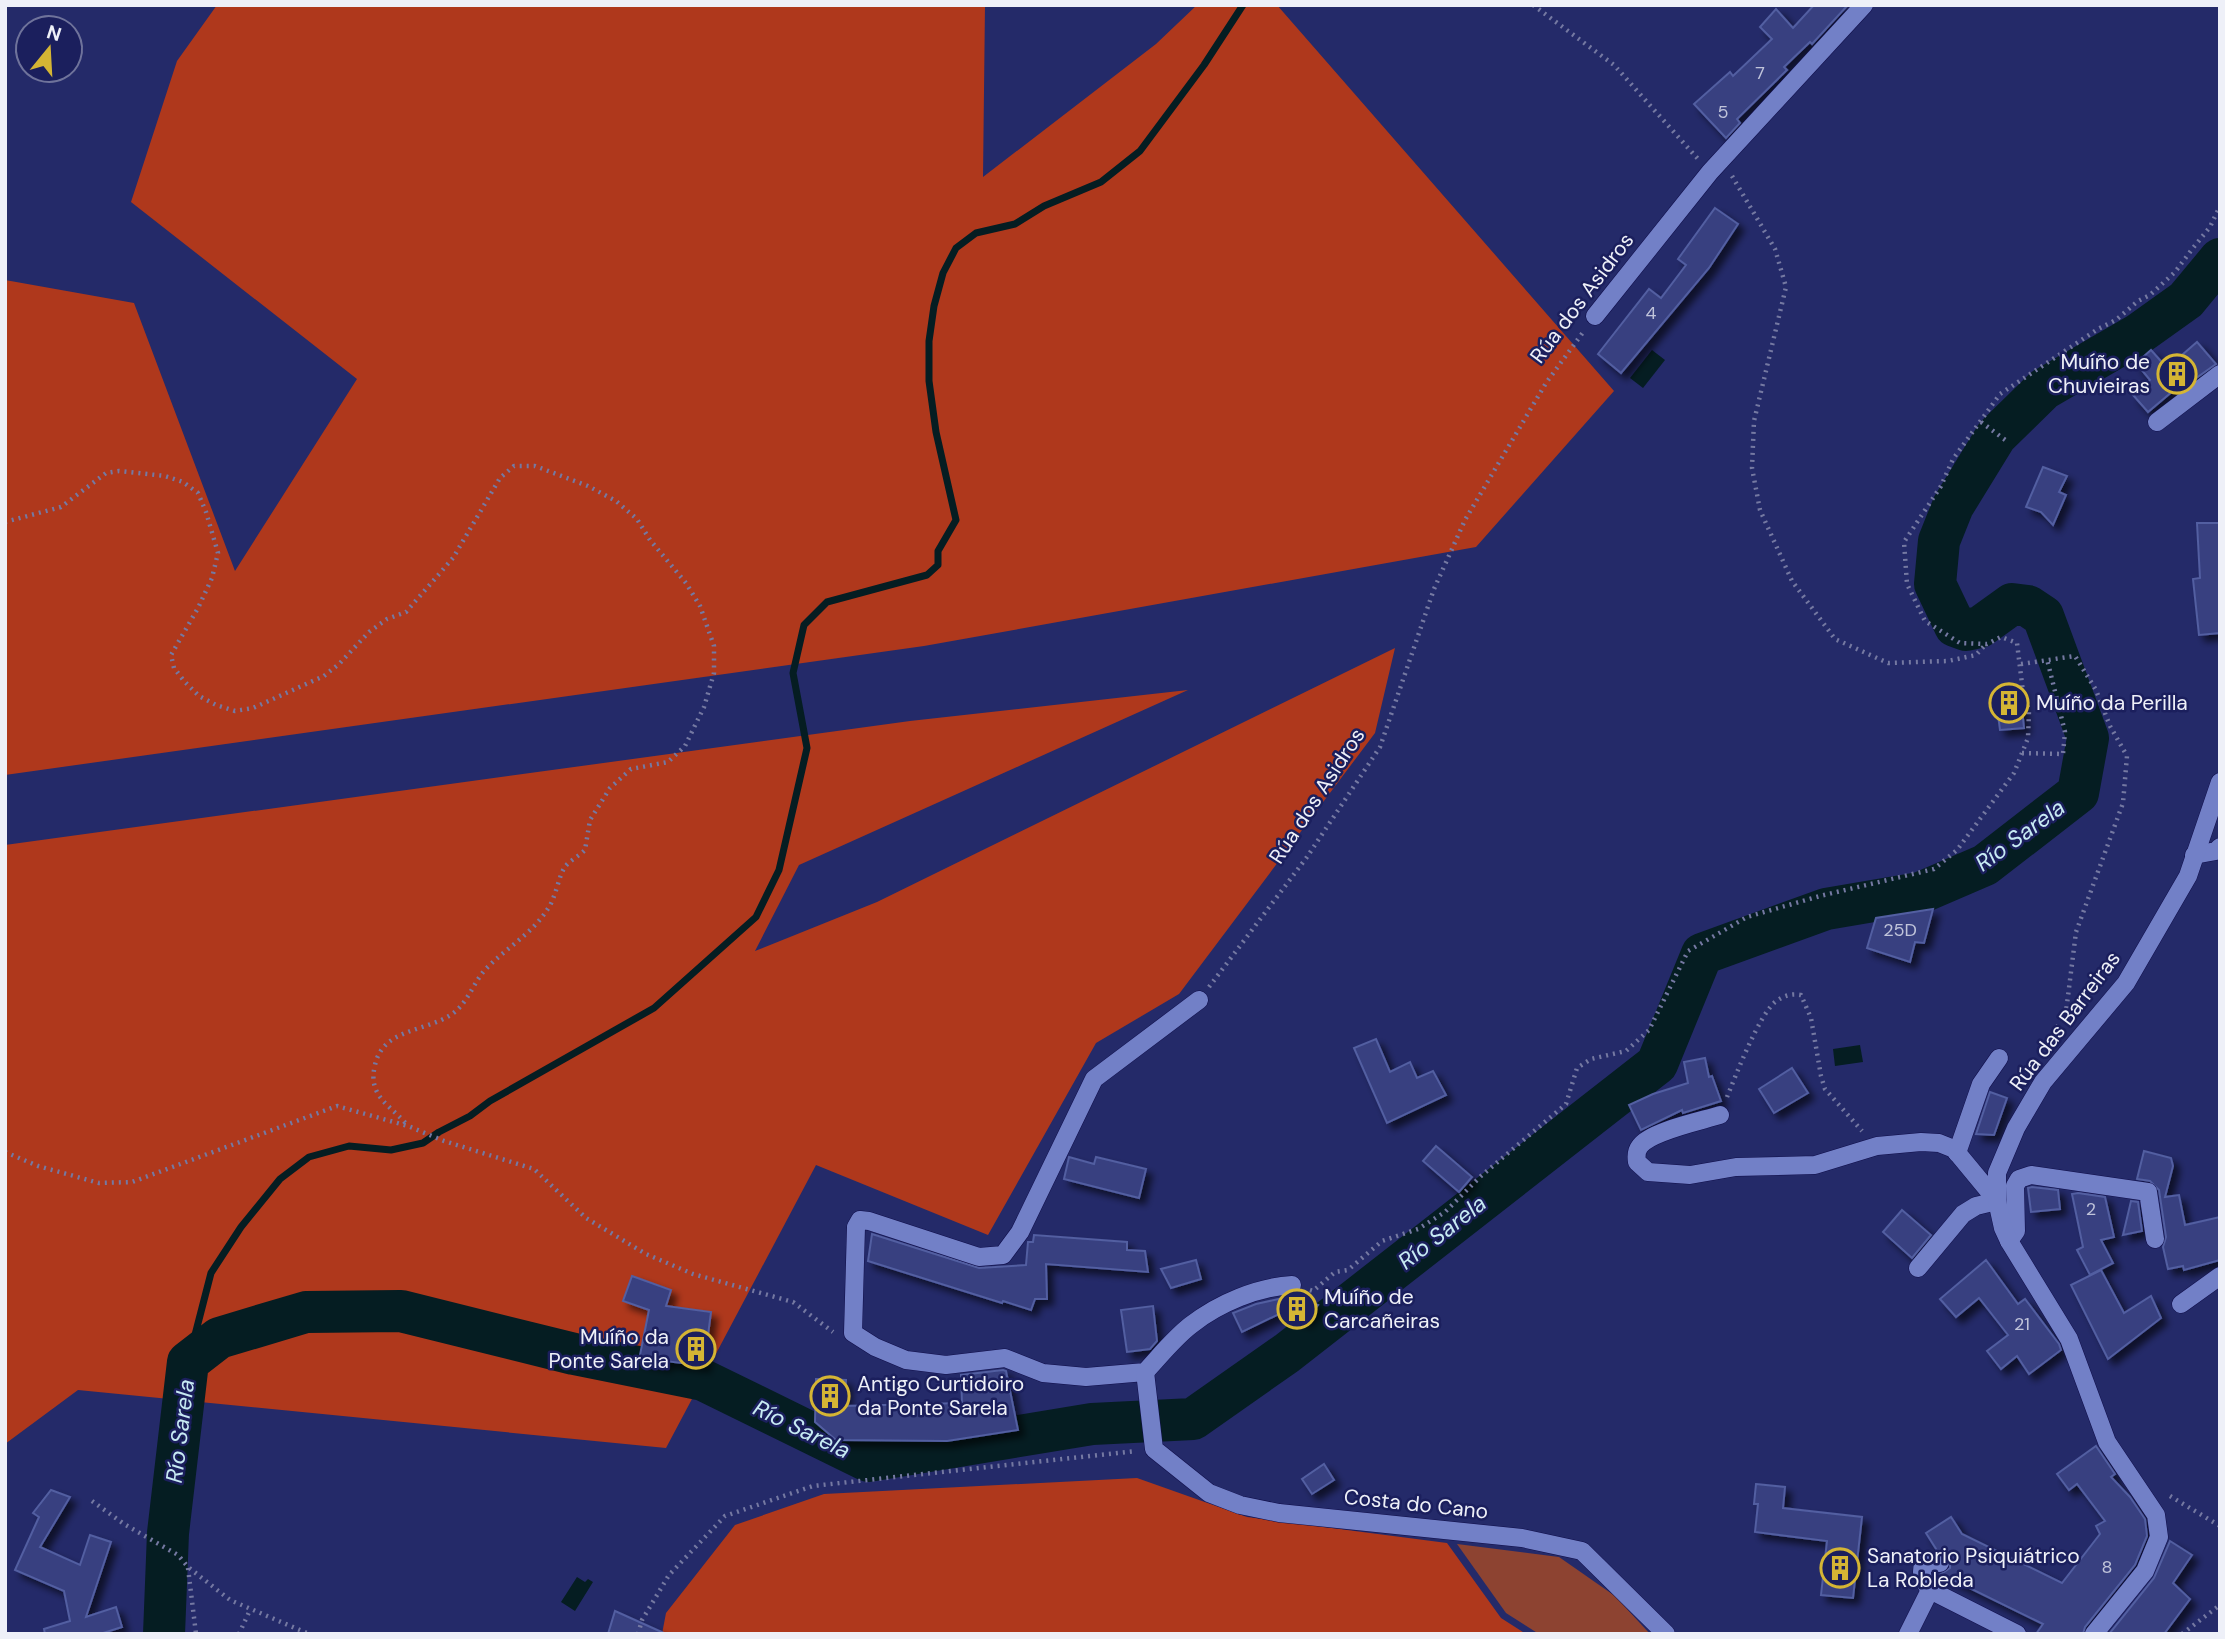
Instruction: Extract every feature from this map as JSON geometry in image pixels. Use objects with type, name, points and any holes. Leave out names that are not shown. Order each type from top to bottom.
[{"type":"street","name":"Rúa dos Asidros","points":[[1595,316],[1716,166],[1864,5]]},
{"type":"street","points":[[2157,422],[2220,374]]},
{"type":"street","name":"Rúa das Barreiras","points":[[1997,1201],[1997,1173],[2016,1128],[2043,1082],[2126,983],[2188,876],[2220,782]]},
{"type":"street","points":[[2194,855],[2216,852],[2220,847]]},
{"type":"street","points":[[1147,1377],[1087,1377],[1043,1373],[1005,1358],[946,1365],[906,1360],[875,1347],[853,1333],[856,1227],[860,1220],[869,1221],[979,1257],[1003,1255],[1020,1232],[1094,1079],[1199,1000]]},
{"type":"street","points":[[1957,1153],[1981,1084],[1999,1058]]},
{"type":"street","points":[[1720,1115],[1656,1135],[1641,1143],[1636,1153],[1637,1162],[1648,1172],[1690,1175],[1736,1167],[1815,1165],[1877,1146],[1939,1143],[1954,1149],[1997,1201],[2009,1241],[2069,1339],[2107,1442],[2157,1515],[2159,1537],[2145,1571],[2094,1634]]},
{"type":"street","points":[[2009,1241],[2016,1231],[2015,1186],[2019,1179],[2031,1175],[2148,1192],[2155,1239]]},
{"type":"street","points":[[1918,1268],[1963,1214],[1976,1206],[1997,1201]]},
{"type":"street","points":[[2181,1304],[2220,1276]]},
{"type":"street","points":[[1153,1445],[1147,1377],[1191,1325],[1213,1310],[1237,1299],[1276,1286],[1292,1285]]},
{"type":"street","name":"Costa do Cano","points":[[1153,1445],[1209,1493],[1240,1505],[1279,1513],[1522,1538],[1582,1552],[1666,1634]]},
{"type":"street","points":[[1940,1563],[1924,1563],[1922,1568],[1925,1583],[1930,1590],[2017,1634]]},
{"type":"street","points":[[1909,1630],[1930,1590]]},
{"type":"path","points":[[1533,5],[1614,65],[1716,166],[1775,249],[1786,286],[1754,421],[1752,468],[1760,510],[1792,581],[1835,639],[1888,663],[1948,661],[1976,655],[1987,643]]},
{"type":"path","points":[[1292,1285],[1313,1291],[1335,1272],[1348,1270],[1382,1241],[1418,1229],[1445,1212],[1482,1176],[1566,1104],[1577,1068],[1591,1059],[1626,1051],[1648,1030],[1688,951],[1747,918],[1820,896],[1934,869],[1957,850],[2014,773],[2028,738],[2029,711],[2021,664],[2017,643],[2001,638],[1987,643],[1960,643],[1925,621],[1908,584],[1904,542],[1941,486],[1953,459],[2000,394],[2116,320],[2138,301],[2150,295],[2175,272],[2210,227],[2220,206]]},
{"type":"path","name":"Rúa dos Asidros","points":[[1199,1000],[1307,857],[1380,747],[1434,589],[1465,520],[1546,383],[1595,316]]},
{"type":"path","points":[[1981,422],[2008,442]]},
{"type":"path","points":[[5,522],[61,507],[106,473],[119,471],[165,476],[183,482],[198,493],[218,553],[212,578],[171,655],[174,668],[199,696],[234,711],[253,708],[324,676],[369,632],[406,612],[453,558],[500,478],[514,466],[535,466],[616,501],[637,519],[650,540],[686,583],[700,606],[714,646],[714,673],[704,707],[685,746],[668,762],[631,769],[610,788],[590,820],[585,850],[564,868],[558,889],[548,907],[534,927],[484,972],[453,1014],[389,1040],[375,1063],[374,1086],[381,1101],[408,1126]]},
{"type":"path","points":[[2021,664],[2075,656],[2096,690],[2110,726],[2127,756],[2123,803],[2076,932],[2066,1012],[2047,1044]]},
{"type":"path","points":[[2022,753],[2063,754],[2065,732],[2049,659]]},
{"type":"path","points":[[1720,1115],[1762,1021],[1774,1003],[1787,995],[1801,995],[1811,1018],[1825,1089],[1877,1146]]},
{"type":"path","points":[[5,1152],[38,1166],[99,1183],[132,1182],[337,1106],[408,1126],[444,1141],[534,1169],[586,1218],[646,1254],[693,1274],[793,1302],[841,1338]]},
{"type":"path","points":[[638,1634],[642,1620],[668,1575],[725,1516],[813,1486],[1153,1445]]},
{"type":"path","points":[[2163,1492],[2220,1527]]},
{"type":"path","points":[[92,1501],[124,1524],[178,1555],[188,1567],[230,1600],[309,1634]]},
{"type":"path","points":[[188,1567],[196,1634]]},
{"type":"path","points":[[2182,1634],[2220,1605]]},
{"type":"path","points":[[239,1634],[250,1609]]},
{"type":"shaded area","points":[[217,5],[985,5],[983,177],[1156,44],[1197,5],[1277,5],[1614,391],[1476,547],[924,646],[5,775],[5,280],[134,303],[235,571],[357,379],[131,202],[177,61]]},
{"type":"shaded area","points":[[1652,350],[1665,360],[1643,388],[1630,378]]},
{"type":"shaded area","points":[[1395,648],[1375,733],[1179,994],[1096,1043],[988,1235],[816,1165],[666,1448],[78,1390],[5,1444],[5,845],[910,721],[1188,690],[799,865],[755,951],[877,902]]},
{"type":"shaded area","points":[[1860,1045],[1863,1062],[1835,1066],[1833,1049]]},
{"type":"shaded area","points":[[1137,1478],[1247,1517],[1447,1543],[1501,1618],[1526,1634],[662,1634],[666,1613],[735,1525],[824,1494]]},
{"type":"shaded area","points":[[1457,1544],[1559,1557],[1615,1596],[1650,1634],[1539,1634],[1506,1613]]},
{"type":"shaded area","points":[[577,1577],[585,1582],[588,1579],[593,1582],[575,1611],[561,1602]]},
{"type":"building","points":[[1814,5],[1848,5],[1812,44],[1810,42],[1784,67],[1787,70],[1737,119],[1740,123],[1726,138],[1694,104],[1730,72],[1733,76],[1772,39],[1760,27],[1776,9],[1793,28]]},
{"type":"building","points":[[1715,208],[1738,224],[1709,268],[1621,373],[1598,354],[1649,289],[1661,298],[1686,265],[1678,259]]},
{"type":"building","name":"Muíño de Chuvieiras","points":[[2197,342],[2216,364],[2182,388],[2180,385],[2148,412],[2133,395],[2150,380],[2136,363],[2151,350],[2167,368]]},
{"type":"building","points":[[2043,467],[2067,476],[2059,492],[2066,495],[2053,525],[2041,512],[2026,507]]},
{"type":"building","points":[[2197,523],[2220,523],[2220,633],[2199,635],[2193,579],[2200,578]]},
{"type":"building","name":"Muíño da Perilla","points":[[2020,688],[2024,728],[2000,730],[1995,692]]},
{"type":"building","points":[[1933,909],[1924,943],[1915,942],[1910,962],[1867,948],[1876,918]]},
{"type":"building","points":[[1376,1039],[1390,1072],[1410,1062],[1417,1078],[1433,1071],[1446,1095],[1387,1123],[1354,1048]]},
{"type":"building","points":[[1705,1058],[1709,1077],[1712,1076],[1721,1101],[1683,1113],[1682,1110],[1641,1130],[1629,1105],[1688,1083],[1684,1062]]},
{"type":"building","points":[[1792,1068],[1808,1093],[1774,1113],[1759,1089]]},
{"type":"building","points":[[1990,1092],[2007,1098],[1994,1135],[1976,1134]]},
{"type":"building","points":[[1436,1146],[1472,1177],[1459,1192],[1423,1161]]},
{"type":"building","points":[[2144,1151],[2171,1158],[2173,1166],[2165,1197],[2179,1195],[2185,1225],[2220,1217],[2220,1260],[2184,1270],[2183,1266],[2168,1269],[2163,1247],[2166,1237],[2159,1190],[2150,1181],[2137,1179]]},
{"type":"building","points":[[1069,1157],[1094,1164],[1096,1157],[1146,1169],[1139,1198],[1064,1179]]},
{"type":"building","points":[[2028,1188],[2058,1190],[2060,1209],[2031,1212]]},
{"type":"building","points":[[2072,1194],[2105,1197],[2114,1237],[2101,1240],[2113,1263],[2090,1275],[2077,1250],[2083,1247]]},
{"type":"building","points":[[2131,1201],[2138,1202],[2142,1231],[2123,1235]]},
{"type":"building","points":[[1902,1210],[1931,1235],[1912,1258],[1883,1232]]},
{"type":"building","points":[[872,1234],[979,1268],[1026,1265],[1028,1242],[1033,1242],[1034,1235],[1127,1242],[1127,1250],[1145,1251],[1148,1272],[1046,1264],[1047,1299],[1035,1299],[1031,1310],[868,1261]]},
{"type":"building","points":[[1196,1260],[1201,1279],[1171,1288],[1161,1269]]},
{"type":"building","points":[[1986,1260],[2018,1304],[2025,1299],[2059,1344],[2061,1350],[2029,1374],[2017,1356],[2001,1369],[1987,1351],[2008,1335],[1979,1298],[1956,1317],[1940,1299]]},
{"type":"building","points":[[2101,1270],[2124,1313],[2151,1296],[2161,1318],[2108,1359],[2071,1285]]},
{"type":"building","points":[[632,1276],[671,1290],[666,1306],[711,1312],[704,1366],[666,1361],[665,1365],[639,1360],[649,1310],[623,1301]]},
{"type":"building","points":[[1292,1296],[1318,1305],[1306,1321],[1281,1313],[1242,1332],[1233,1313],[1256,1304]]},
{"type":"building","points":[[1153,1306],[1157,1341],[1150,1349],[1127,1352],[1121,1310]]},
{"type":"building","name":"Antigo Curtidoiro da Ponte Sarela","points":[[1006,1371],[1018,1430],[947,1441],[836,1440],[815,1422],[816,1379],[846,1380],[845,1406],[962,1403],[961,1375]]},
{"type":"building","points":[[2096,1446],[2115,1474],[2111,1477],[2130,1497],[2145,1519],[2147,1536],[2135,1565],[2085,1627],[2083,1634],[2036,1634],[2043,1624],[1941,1574],[1950,1568],[1950,1558],[1945,1553],[1938,1552],[1926,1533],[1951,1517],[1962,1534],[2062,1583],[2100,1534],[2096,1526],[2105,1521],[2077,1484],[2069,1490],[2057,1474]]},
{"type":"building","points":[[1324,1464],[1334,1480],[1312,1494],[1302,1479]]},
{"type":"building","name":"Sanatorio Psiquiátrico La Robleda","points":[[1756,1484],[1785,1487],[1783,1508],[1862,1517],[1853,1598],[1821,1595],[1827,1541],[1755,1532],[1758,1504],[1754,1504]]},
{"type":"building","points":[[51,1490],[70,1497],[40,1547],[80,1565],[90,1535],[111,1542],[86,1617],[116,1607],[122,1627],[100,1634],[45,1634],[44,1629],[70,1621],[64,1591],[15,1570],[39,1517],[33,1513]]},
{"type":"building","points":[[2170,1541],[2192,1555],[2173,1583],[2190,1599],[2164,1634],[2109,1634],[2154,1578]]},
{"type":"building","points":[[615,1611],[666,1634],[608,1634]]},
{"type":"waterway","points":[[188,1362],[211,1273],[241,1227],[280,1179],[309,1157],[349,1146],[391,1150],[423,1143],[490,1101],[654,1008],[756,917],[779,870],[807,748],[793,673],[804,625],[827,602],[927,575],[938,565],[938,551],[956,520],[936,432],[929,381],[929,341],[934,306],[943,273],[956,248],[976,233],[1015,224],[1044,206],[1101,182],[1140,151],[1204,65],[1243,5]]},
{"type":"waterway","name":"Río Sarela","points":[[164,1634],[168,1533],[188,1362],[219,1338],[306,1312],[401,1311],[574,1354],[703,1380],[868,1461],[1092,1424],[1193,1419],[1287,1353],[1657,1064],[1702,954],[1826,909],[1920,893],[1985,865],[2078,793],[2088,738],[2043,616],[2028,606],[2012,604],[1980,627],[1966,630],[1955,626],[1935,584],[1939,541],[1953,506],[1996,436],[2044,389],[2137,335],[2186,300],[2220,259]]},
{"type":"place","name":"Muíño de Chuvieiras","points":[[2177,374]]},
{"type":"place","name":"Muíño da Perilla","points":[[2009,703]]},
{"type":"place","name":"Muíño de Carcañeiras","points":[[1297,1309]]},
{"type":"place","name":"Muíño da Ponte Sarela","points":[[696,1349]]},
{"type":"place","name":"Antigo Curtidoiro da Ponte Sarela","points":[[830,1396]]},
{"type":"place","name":"Sanatorio Psiquiátrico La Robleda","points":[[1840,1568]]}]
